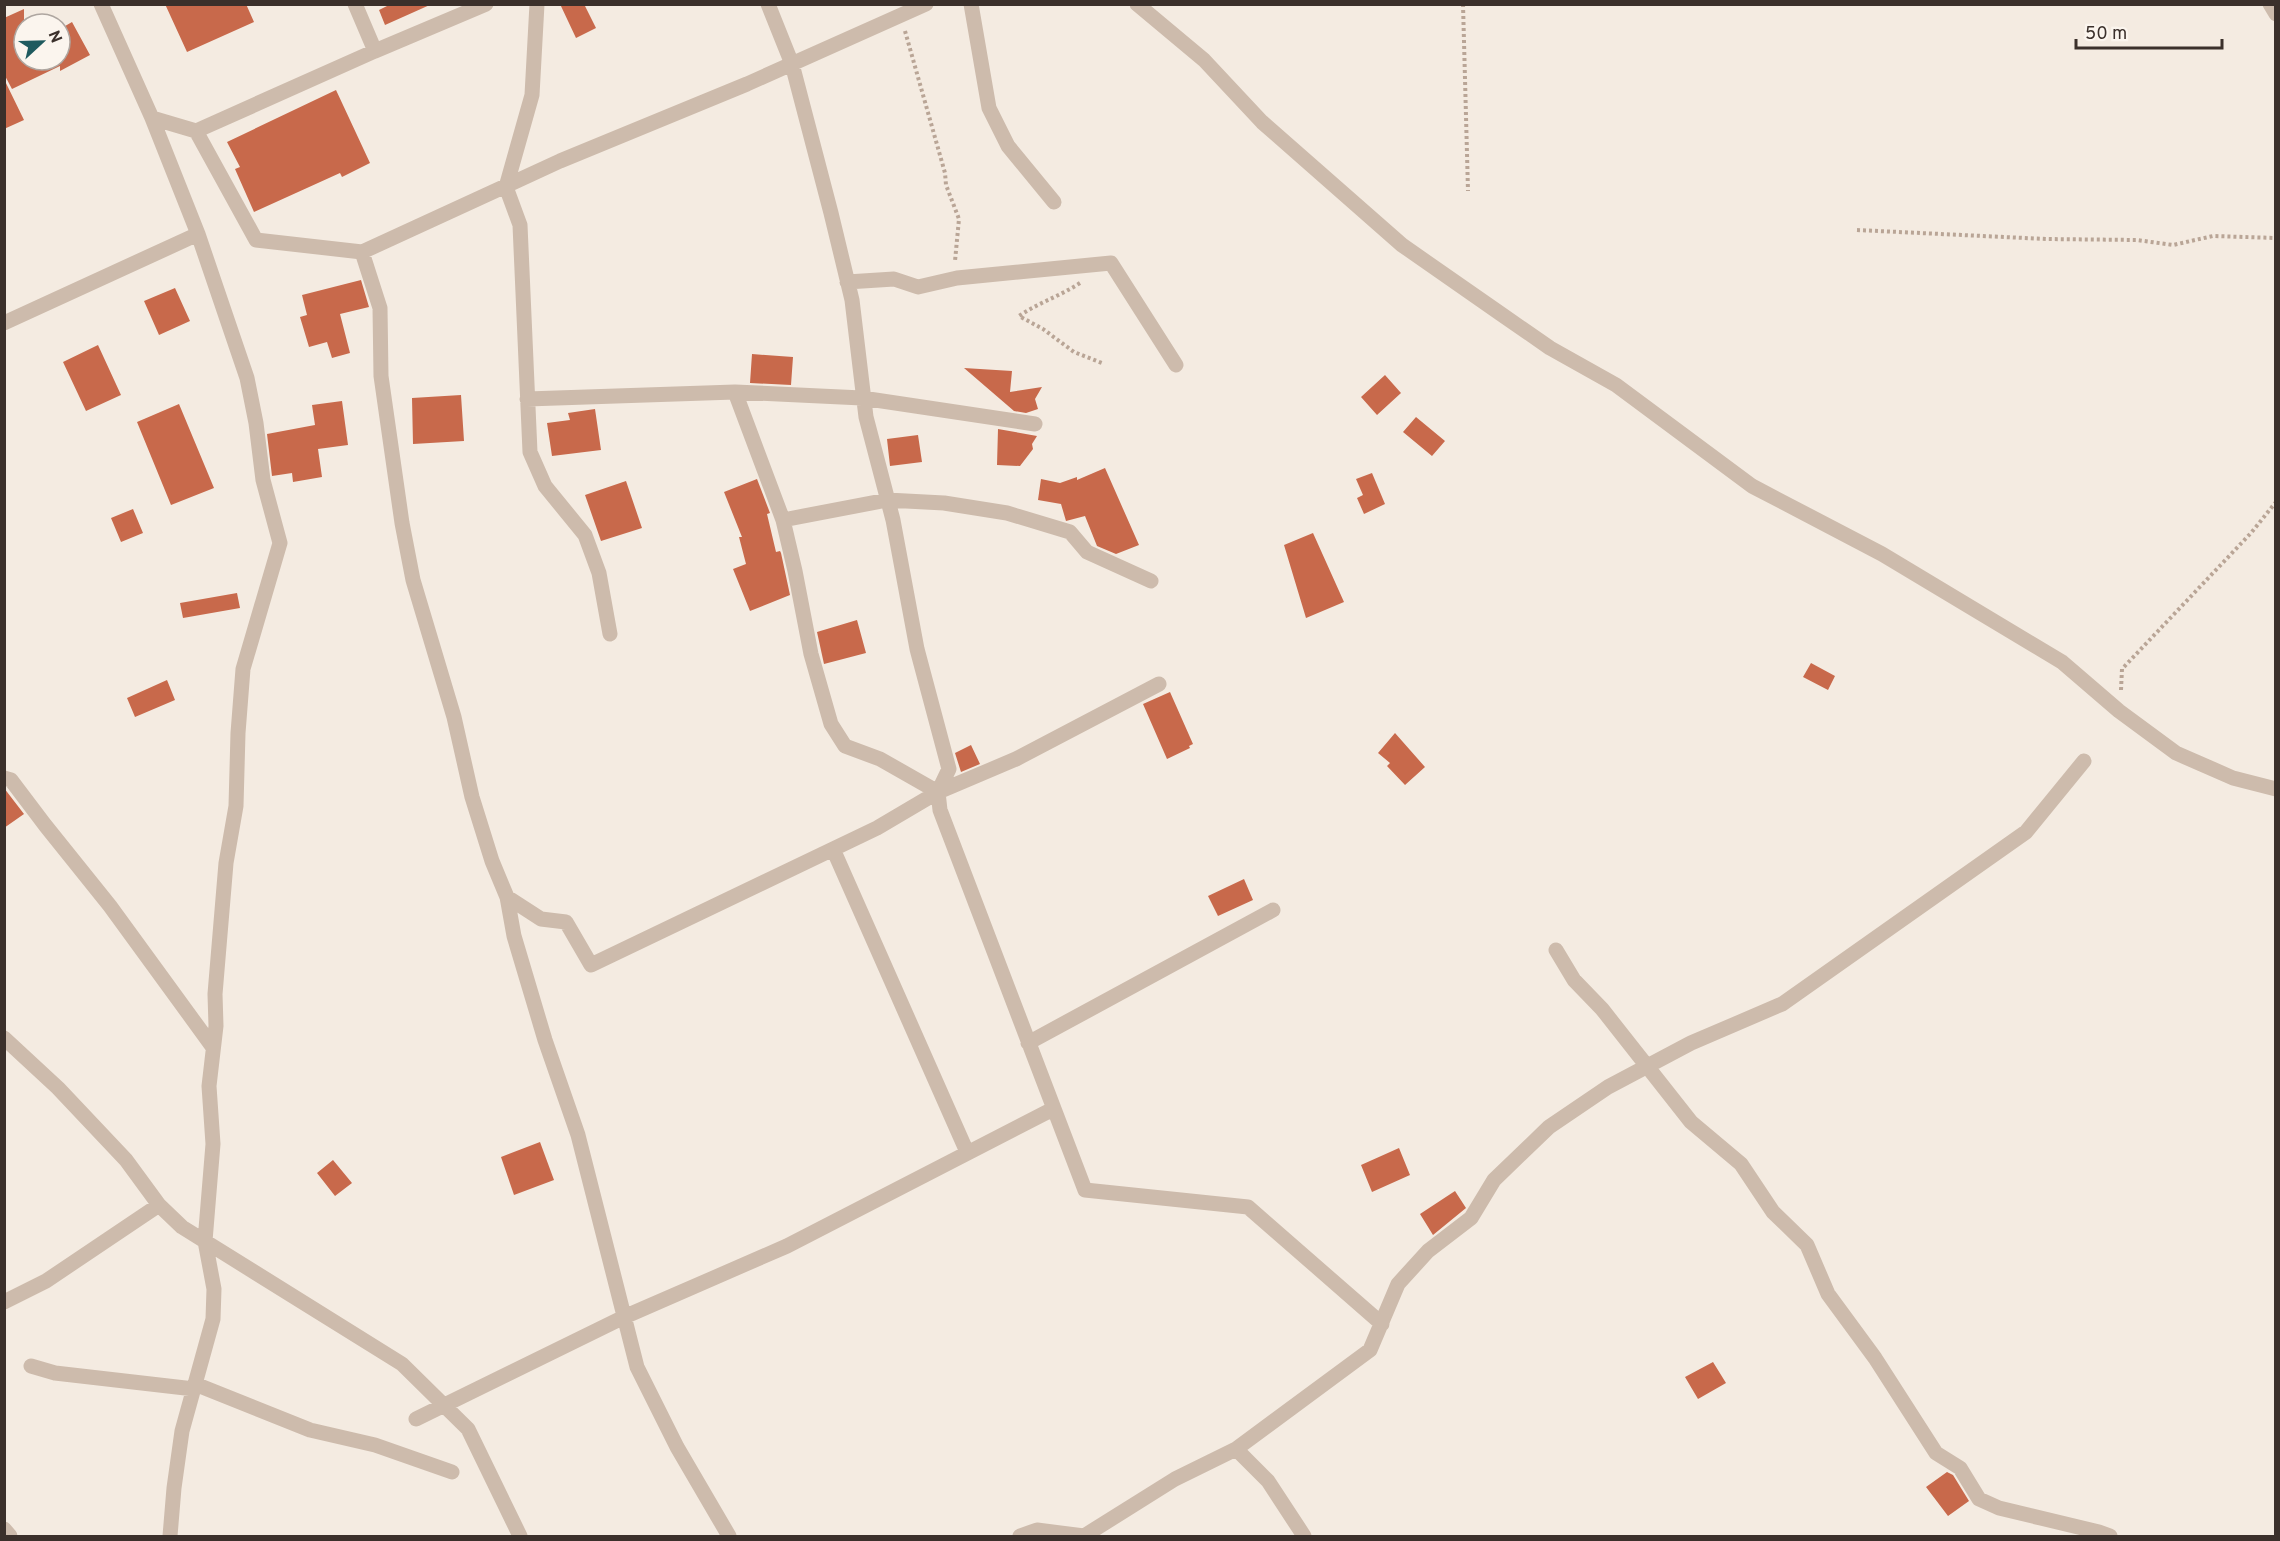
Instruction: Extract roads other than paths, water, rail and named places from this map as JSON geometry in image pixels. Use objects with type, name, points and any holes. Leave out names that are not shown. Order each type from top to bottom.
[{"type":"street","points":[[101,4],[152,118],[198,234],[247,378],[256,423],[263,480],[280,543],[243,669],[236,806],[226,871],[215,993],[216,1026],[209,1086],[213,1144],[205,1241],[213,1289],[213,1319],[182,1431],[174,1488],[171,1536]]},
{"type":"street","points":[[355,4],[375,51]]},
{"type":"street","points":[[152,118],[196,131],[486,4]]},
{"type":"street","points":[[537,4],[532,96],[507,187],[520,225],[530,452],[545,486],[585,536],[599,573],[610,634]]},
{"type":"street","points":[[768,4],[792,64],[852,300],[861,369],[862,398],[892,520],[917,649],[949,769],[938,792],[940,810],[1085,1190],[1248,1207],[1382,1324]]},
{"type":"street","points":[[196,131],[256,240],[362,252],[560,161],[792,64],[926,4]]},
{"type":"street","points":[[971,4],[989,108],[1008,146],[1054,202]]},
{"type":"street","points":[[1137,4],[1204,60],[1262,122],[1402,245],[1550,348],[1616,385],[1752,486],[1882,554],[2061,662],[2119,711],[2176,753],[2233,778],[2276,789]]},
{"type":"street","points":[[2270,4],[2276,14]]},
{"type":"street","points":[[4,323],[198,234]]},
{"type":"street","points":[[362,252],[380,308],[381,376],[412,580],[454,717],[472,797],[492,861],[507,897],[514,936],[545,1041],[578,1135],[637,1367],[678,1447],[729,1536]]},
{"type":"street","points":[[847,282],[894,279],[918,287],[957,278],[1111,263],[1176,365]]},
{"type":"street","points":[[527,399],[735,392],[862,398],[1035,424]]},
{"type":"street","points":[[735,392],[783,520],[811,654],[831,724],[845,746],[880,759],[938,792]]},
{"type":"street","points":[[783,520],[887,500],[945,503],[996,511],[1070,532],[1087,552],[1151,581]]},
{"type":"street","points":[[507,897],[541,919],[566,922],[591,965],[877,828],[938,792],[1016,759],[1160,684]]},
{"type":"street","points":[[1020,1536],[1037,1530],[1084,1536],[1175,1479],[1236,1449],[1370,1350],[1398,1284],[1428,1251],[1471,1218],[1494,1180],[1549,1127],[1608,1087],[1648,1065],[1691,1043],[1782,1004],[2026,832],[2084,760]]},
{"type":"street","points":[[4,778],[11,780],[110,906],[212,1046]]},
{"type":"street","points":[[833,849],[967,1152]]},
{"type":"street","points":[[1028,1043],[1274,910]]},
{"type":"street","points":[[1556,950],[1574,980],[1602,1009],[1691,1122],[1741,1164],[1773,1212],[1807,1245],[1828,1293],[1875,1358],[1936,1453],[1959,1468],[1979,1499],[1999,1508],[2110,1536]]},
{"type":"street","points":[[4,1038],[58,1088],[126,1160],[159,1205],[182,1227],[402,1364],[468,1429],[520,1536]]},
{"type":"street","points":[[416,1419],[624,1317],[787,1246],[1053,1109]]},
{"type":"street","points":[[4,1302],[46,1281],[159,1205]]},
{"type":"street","points":[[31,1366],[55,1373],[195,1386],[310,1430],[375,1445],[452,1472]]},
{"type":"street","points":[[1236,1449],[1268,1481],[1304,1536]]},
{"type":"street","points":[[4,1529],[10,1536]]}]
